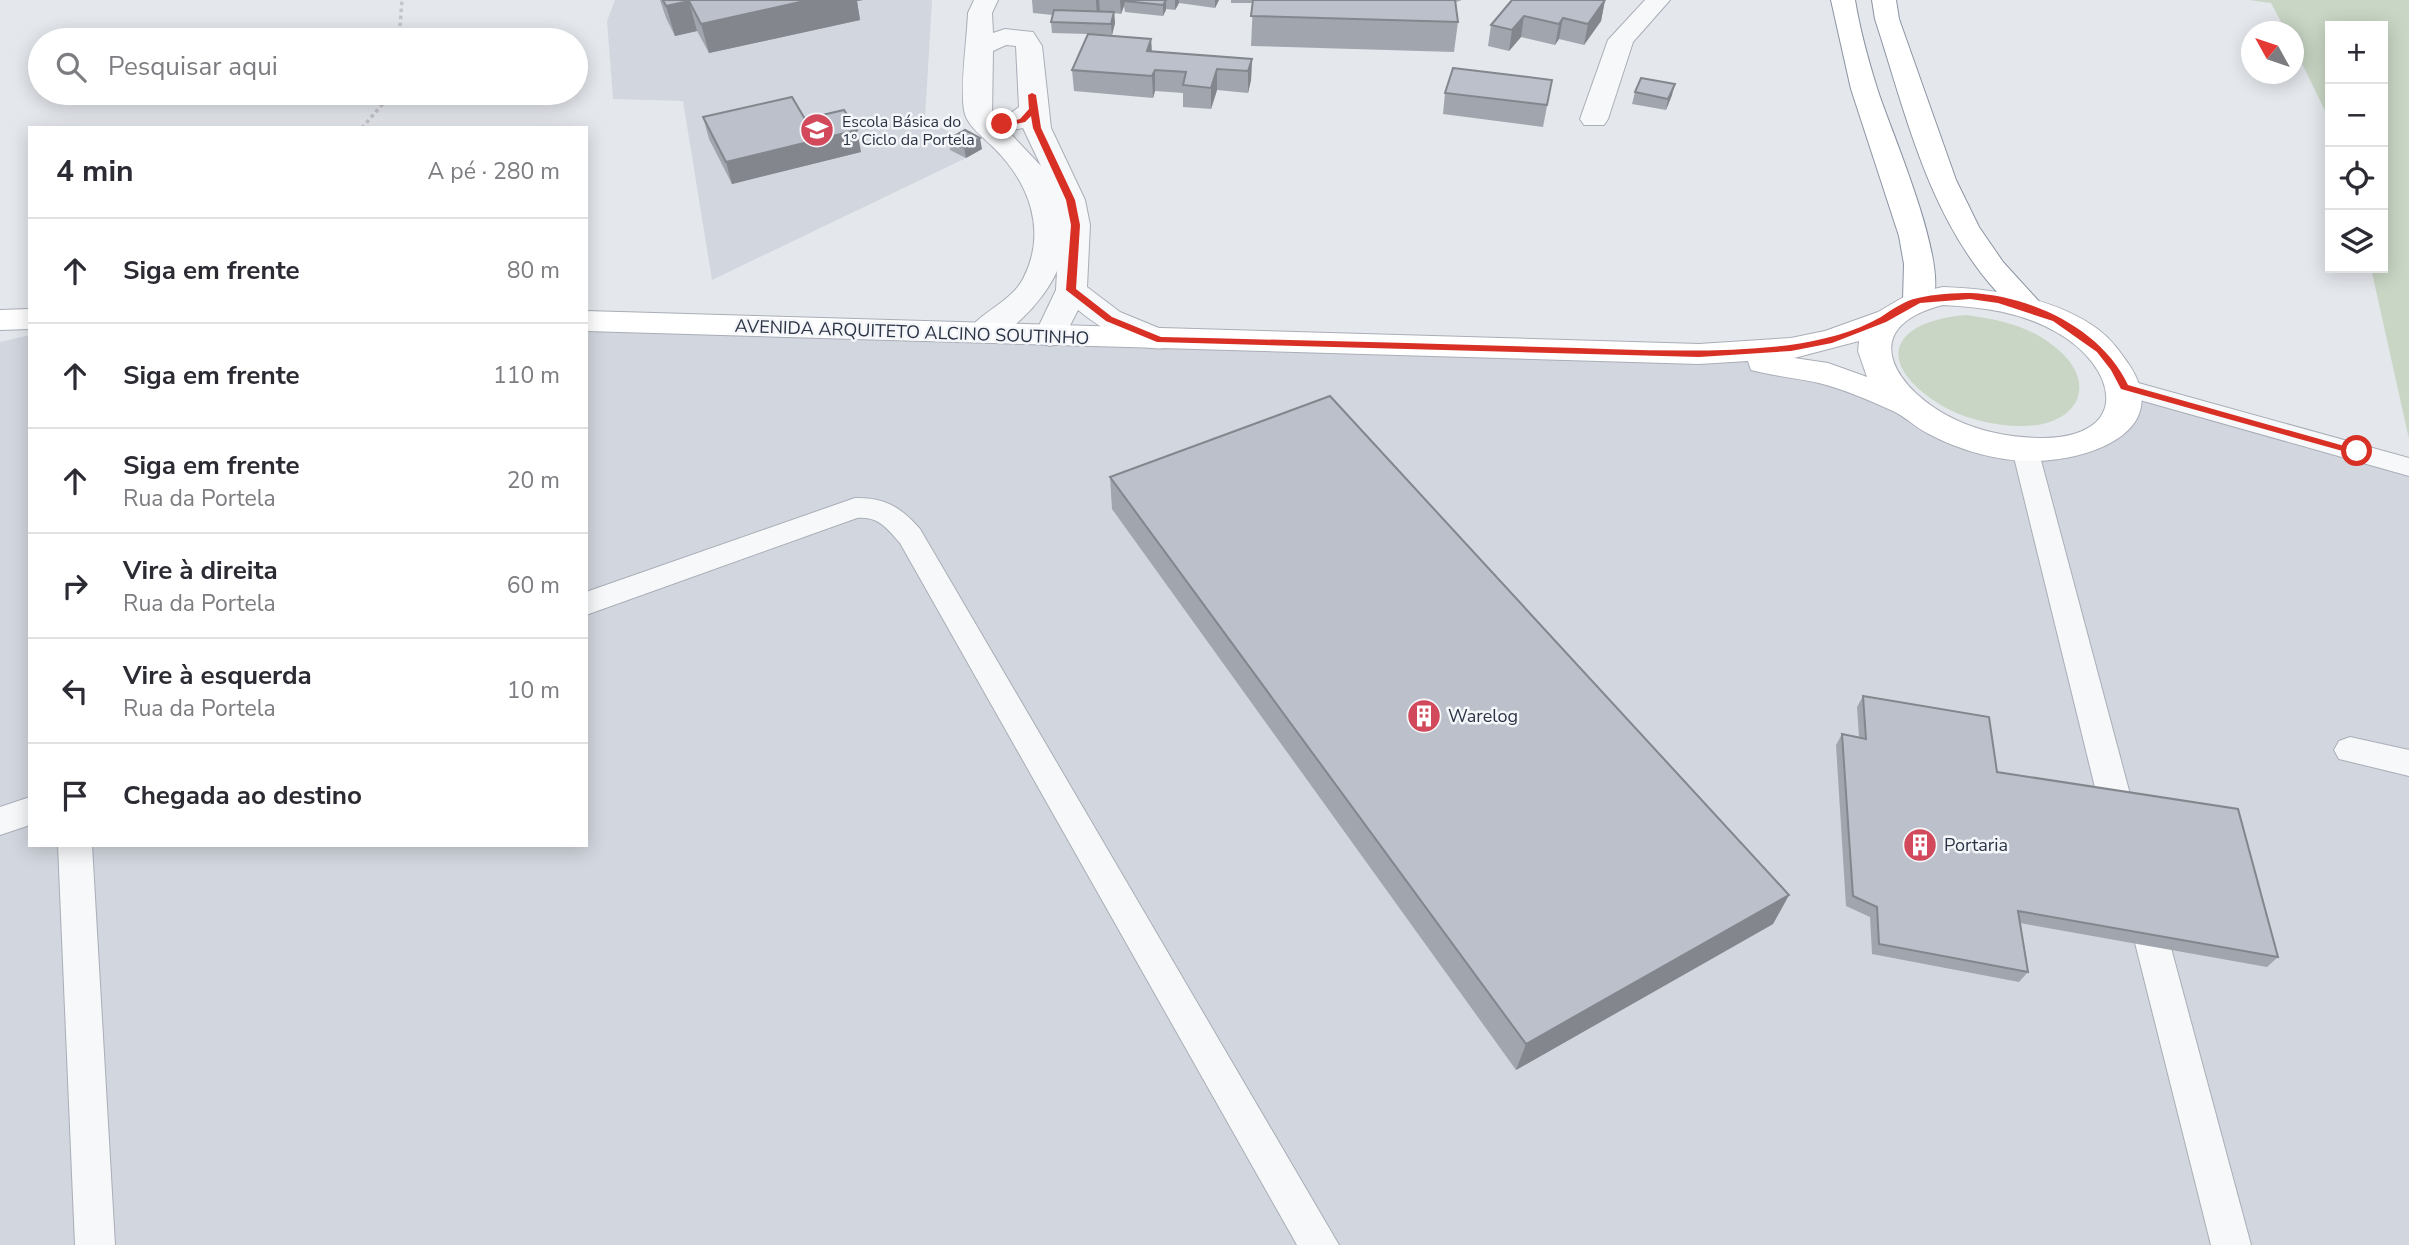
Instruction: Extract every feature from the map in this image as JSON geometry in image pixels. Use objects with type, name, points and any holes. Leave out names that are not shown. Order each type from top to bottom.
[{"type":"main road","points":[[1843,0],[1894,177],[1914,227],[1921,267],[1919,300]]},
{"type":"main road","points":[[1884,0],[1887,19],[1942,180],[1964,228],[1992,268],[2029,308]]},
{"type":"main road","points":[[1970,296],[2029,308],[2056,319],[2101,350],[2116,369],[2124,387],[2124,405],[2118,421],[2103,435],[2081,444],[2055,449],[2025,449],[1961,434],[1932,421],[1908,405],[1880,374],[1872,345],[1883,320],[1899,308],[1919,300],[1970,296]]},
{"type":"main road","points":[[0,320],[28,318]]},
{"type":"main road","name":"AVENIDA ARQUITETO ALCINO SOUTINHO","points":[[588,321],[1699,354],[1791,348],[1832,340],[1883,320]]},
{"type":"main road","name":"AVENIDA ARQUITETO ALCINO SOUTINHO","points":[[1699,354],[1828,374],[1908,405]]},
{"type":"street","points":[[1594,119],[1621,40],[1658,0]]},
{"type":"street","points":[[981,334],[1030,292],[1046,261],[1050,220],[1045,194],[1021,159],[982,121],[977,111],[981,13],[1003,5],[1011,23],[1029,46],[1033,109],[1022,121],[1002,124],[982,121]]},
{"type":"street","points":[[980,49],[987,42],[1005,37],[1024,37]]},
{"type":"street","points":[[1032,95],[1037,128],[1071,200],[1075,225],[1071,290],[1050,336]]},
{"type":"street","points":[[1071,290],[1109,319],[1160,340]]},
{"type":"lane","points":[[2124,387],[2239,417],[2409,467]]},
{"type":"lane","points":[[2025,449],[2231,1245]]},
{"type":"lane","points":[[588,603],[855,508],[873,506],[891,514],[910,536],[1319,1245]]},
{"type":"lane","points":[[2350,750],[2409,764]]},
{"type":"lane","points":[[0,821],[28,812]]},
{"type":"lane","points":[[75,847],[94,1245]]},
{"type":"path","points":[[400,28],[402,0]]},
{"type":"path","points":[[364,126],[382,105]]},
{"type":"shaded area","name":"Escola Básica do 1º Ciclo da Portela","points":[[615,0],[932,0],[925,119],[966,141],[966,158],[712,280],[683,101],[613,99],[607,21]]},
{"type":"shaded area","points":[[588,325],[1699,354],[1797,367],[1961,434],[2081,444],[2124,387],[2409,467],[2409,1245],[0,1245],[0,342],[28,335],[28,847],[588,847]]},
{"type":"green space","points":[[2249,0],[2409,0],[2409,439],[2372,273],[2388,273],[2388,21],[2325,21],[2325,111],[2304,68],[2304,21],[2281,21],[2271,3]]},
{"type":"green space","points":[[1966,315],[2021,328],[2041,337],[2067,358],[2076,372],[2079,386],[2077,398],[2070,410],[2042,424],[2000,424],[1955,412],[1936,402],[1916,386],[1903,371],[1899,356],[1901,344],[1909,333],[1923,325],[1942,318]]},
{"type":"building","points":[[663,0],[809,0],[701,24],[689,1],[666,6]]},
{"type":"building","points":[[1125,0],[1166,0],[1163,5]]},
{"type":"building","points":[[1253,0],[1455,0],[1458,22],[1251,16]]},
{"type":"building","points":[[1512,0],[1605,0],[1588,24],[1563,18],[1559,24],[1524,16],[1512,30],[1491,25]]},
{"type":"building","points":[[1054,10],[1114,12],[1111,24],[1051,22]]},
{"type":"building","points":[[1088,34],[1151,39],[1147,51],[1252,59],[1248,71],[1217,69],[1211,88],[1183,85],[1186,72],[1155,70],[1152,76],[1072,70]]},
{"type":"building","points":[[1453,68],[1552,80],[1547,105],[1445,93]]},
{"type":"building","points":[[1641,78],[1675,84],[1668,99],[1635,92]]},
{"type":"building","points":[[792,97],[805,119],[844,110],[857,130],[726,162],[703,117]]},
{"type":"building","points":[[965,130],[980,138],[964,147],[949,139]]},
{"type":"building","name":"Warelog","points":[[1330,396],[1789,895],[1526,1044],[1110,477]]},
{"type":"building","points":[[1863,696],[1989,717],[1997,772],[2238,809],[2278,957],[2018,911],[2028,972],[1879,944],[1877,907],[1853,896],[1842,734],[1866,739]]},
{"type":"place","name":"Escola Básica do 1º Ciclo da Portela","points":[[817,130]]},
{"type":"place","name":"Warelog","points":[[1424,716]]},
{"type":"place","name":"Portaria","points":[[1920,845]]},
{"type":"route","points":[[1002,124],[1022,121],[1033,109],[1032,95],[1037,128],[1057,165],[1071,200],[1075,225],[1071,290],[1109,319],[1160,340],[1699,354],[1791,348],[1832,340],[1883,320],[1899,308],[1919,300],[1943,296],[1970,296],[2029,308],[2056,319],[2101,350],[2116,369],[2124,387],[2357,451]]}]
